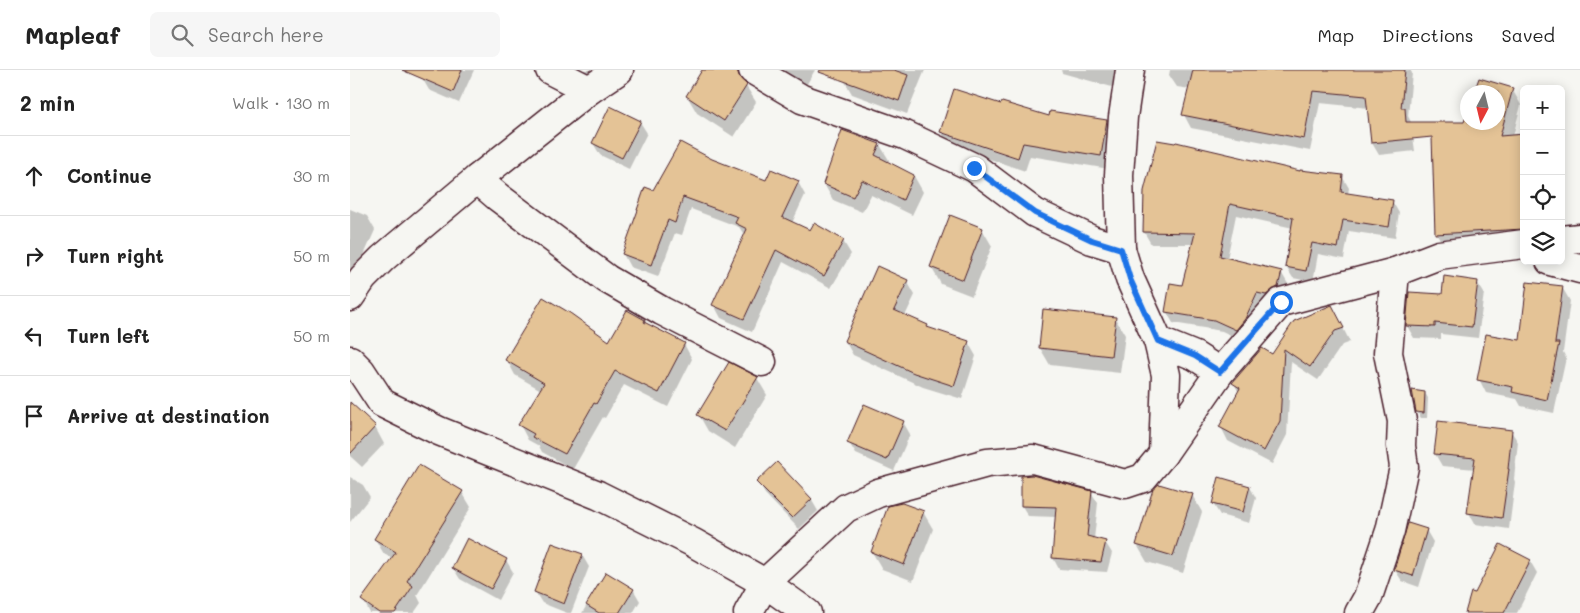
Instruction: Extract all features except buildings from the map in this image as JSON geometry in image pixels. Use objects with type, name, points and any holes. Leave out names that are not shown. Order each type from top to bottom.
[{"type":"street","points":[[550,70],[589,90]]},
{"type":"street","points":[[350,297],[363,278],[383,258],[477,179],[589,90],[619,70]]},
{"type":"street","points":[[753,70],[802,98],[905,135],[974,168],[1035,213],[1092,240],[1121,249]]},
{"type":"street","points":[[1130,70],[1123,117],[1120,165],[1121,249],[1130,279],[1158,341],[1166,375],[1163,454]]},
{"type":"street","points":[[477,179],[498,198],[607,279],[662,311],[762,362]]},
{"type":"street","points":[[1565,240],[1580,238]]},
{"type":"street","points":[[748,613],[765,583],[846,508],[878,493],[987,463],[1033,459],[1125,484],[1143,478],[1163,454],[1220,372],[1281,302],[1395,272],[1439,255],[1520,244]]},
{"type":"street","points":[[1495,247],[1520,254]]},
{"type":"street","points":[[1565,265],[1580,269]]},
{"type":"street","points":[[1359,613],[1368,597],[1390,531],[1404,467],[1401,446],[1402,420],[1388,352],[1395,272]]},
{"type":"street","points":[[1158,341],[1195,356],[1220,372]]},
{"type":"street","points":[[350,360],[361,371],[382,403],[439,431],[598,495],[692,542],[765,583],[808,613]]},
{"type":"route","points":[[974,168],[1035,213],[1092,240],[1121,249],[1130,279],[1158,341],[1195,356],[1220,372],[1281,302]]}]
